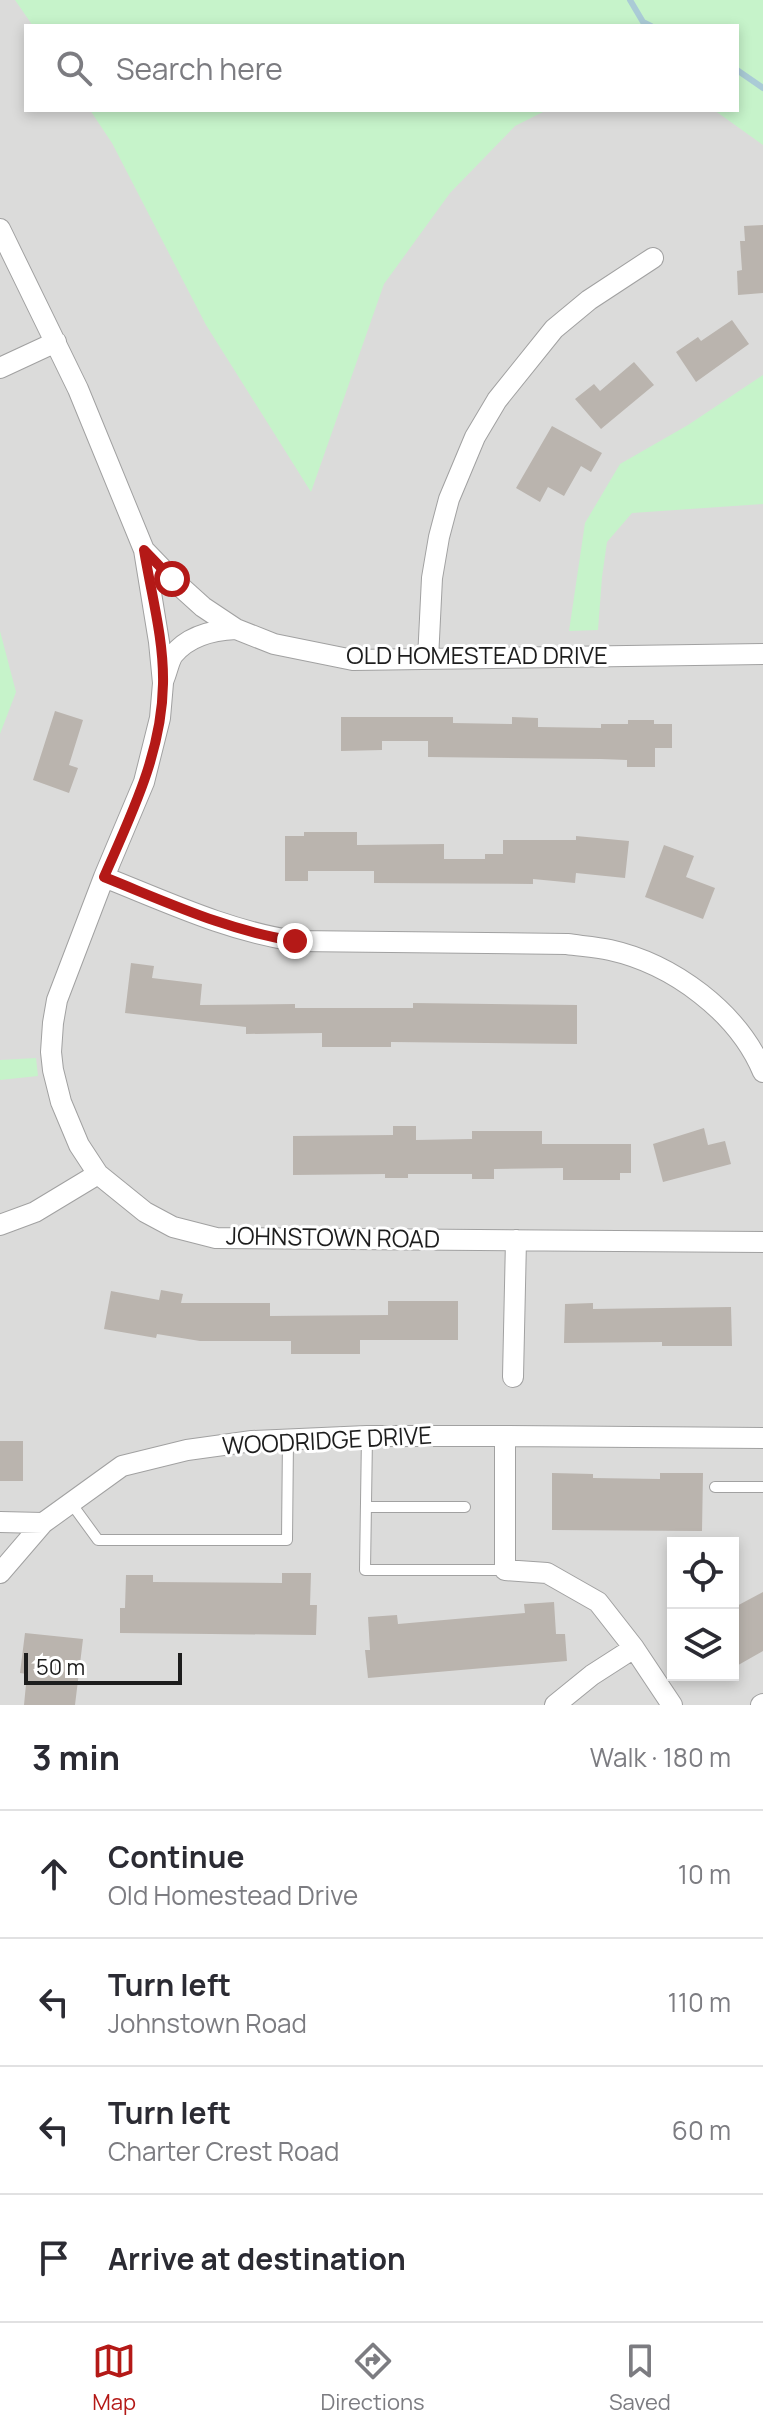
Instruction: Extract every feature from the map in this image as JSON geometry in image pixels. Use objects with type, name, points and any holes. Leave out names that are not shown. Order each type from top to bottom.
[{"type":"street","name":"OLD HOMESTEAD DRIVE","points":[[0,229],[56,342],[144,550],[203,607],[236,629],[274,644],[353,660],[763,654]]},
{"type":"street","points":[[428,659],[432,578],[439,537],[449,499],[475,437],[497,400],[554,329],[589,300],[653,258]]},
{"type":"street","points":[[0,368],[56,342]]},
{"type":"street","name":"JOHNSTOWN ROAD","points":[[144,550],[163,683],[160,718],[144,782],[57,1000],[51,1052],[61,1102],[79,1145],[98,1174],[145,1212],[173,1227],[216,1238],[763,1242]]},
{"type":"street","points":[[163,683],[172,656],[189,641],[211,631],[236,629]]},
{"type":"street","points":[[104,877],[230,927],[295,941],[567,944],[610,950],[647,962],[681,980],[707,999],[744,1037],[763,1072]]},
{"type":"street","points":[[0,1225],[35,1212],[98,1174]]},
{"type":"street","points":[[513,1377],[516,1240]]},
{"type":"street","name":"WOODRIDGE DRIVE","points":[[0,1573],[43,1523],[122,1466],[187,1450],[252,1441],[367,1436],[763,1438]]},
{"type":"street","points":[[505,1436],[505,1570],[547,1573],[598,1602],[672,1705]]},
{"type":"street","points":[[0,1522],[43,1523]]},
{"type":"street","points":[[555,1705],[592,1675],[634,1648]]},
{"type":"lane","points":[[367,1436],[365,1570],[505,1570]]},
{"type":"lane","points":[[71,1503],[98,1540],[287,1540],[288,1439]]},
{"type":"lane","points":[[715,1487],[763,1487]]},
{"type":"lane","points":[[366,1507],[465,1507]]},
{"type":"shaded area","points":[[0,0],[763,0],[763,1705],[0,1705]]},
{"type":"green space","points":[[15,0],[763,0],[763,145],[717,112],[739,112],[739,24],[32,24]]},
{"type":"green space","points":[[91,112],[543,112],[515,126],[450,193],[384,284],[311,492],[206,325],[112,143]]},
{"type":"green space","points":[[763,375],[763,504],[632,513],[607,542],[598,630],[569,631],[585,523],[620,464],[688,425]]},
{"type":"green space","points":[[0,631],[16,692],[0,734]]},
{"type":"green space","points":[[36,1058],[38,1076],[0,1080],[0,1060]]},
{"type":"building","points":[[763,225],[763,293],[738,295],[737,271],[742,270],[740,241],[745,241],[744,226]]},
{"type":"building","points":[[732,320],[749,344],[696,382],[676,352],[698,337],[701,341]]},
{"type":"building","points":[[634,362],[654,385],[601,429],[575,399],[594,384],[600,391]]},
{"type":"building","points":[[552,426],[602,453],[591,472],[581,466],[564,496],[548,487],[540,502],[516,488]]},
{"type":"building","points":[[55,711],[83,720],[69,765],[78,768],[69,793],[33,780]]},
{"type":"building","points":[[341,717],[453,717],[453,723],[512,724],[512,717],[538,718],[538,727],[601,728],[601,724],[654,720],[654,724],[672,724],[672,748],[655,748],[655,767],[627,767],[627,760],[428,757],[428,741],[382,741],[382,750],[341,751]]},
{"type":"building","points":[[304,832],[357,832],[357,845],[444,844],[444,859],[485,859],[485,854],[503,854],[503,840],[576,840],[576,836],[629,841],[625,878],[576,873],[575,883],[533,879],[533,884],[374,883],[374,871],[308,871],[308,881],[285,881],[285,836],[304,836]]},
{"type":"building","points":[[664,845],[694,856],[686,877],[715,888],[703,919],[645,897]]},
{"type":"building","points":[[131,963],[154,966],[152,978],[202,984],[200,1005],[413,1008],[413,1003],[577,1005],[577,1044],[391,1042],[391,1047],[322,1047],[322,1033],[246,1034],[246,1027],[125,1013]]},
{"type":"building","points":[[393,1126],[416,1126],[416,1140],[472,1139],[472,1131],[542,1131],[542,1144],[631,1144],[631,1173],[620,1173],[620,1180],[563,1180],[563,1168],[494,1169],[494,1179],[472,1179],[472,1174],[408,1174],[408,1178],[385,1178],[385,1174],[293,1175],[293,1136],[393,1135]]},
{"type":"building","points":[[704,1128],[708,1145],[725,1141],[731,1164],[663,1182],[653,1144]]},
{"type":"building","points":[[161,1290],[183,1294],[181,1303],[270,1303],[270,1316],[388,1315],[388,1301],[458,1301],[458,1340],[360,1340],[360,1354],[291,1354],[291,1341],[200,1341],[157,1334],[156,1338],[104,1329],[111,1291],[159,1300]]},
{"type":"building","points":[[593,1303],[593,1309],[731,1307],[732,1346],[662,1346],[662,1342],[564,1343],[565,1304]]},
{"type":"building","points":[[0,1441],[23,1441],[23,1481],[0,1481]]},
{"type":"building","points":[[552,1473],[593,1474],[593,1478],[660,1479],[660,1473],[703,1473],[702,1531],[552,1530]]},
{"type":"building","points":[[282,1573],[311,1573],[310,1605],[317,1605],[316,1635],[120,1633],[120,1608],[125,1608],[126,1575],[153,1575],[153,1582],[282,1583]]},
{"type":"building","points":[[763,1592],[763,1651],[739,1665],[739,1609],[739,1605]]},
{"type":"building","points":[[554,1602],[556,1634],[565,1634],[567,1661],[368,1678],[365,1650],[370,1650],[368,1617],[397,1615],[398,1624],[525,1613],[524,1604]]},
{"type":"building","points":[[25,1633],[83,1639],[75,1705],[24,1705],[27,1674],[20,1673]]},
{"type":"waterway","points":[[630,0],[647,24]]},
{"type":"waterway","points":[[739,71],[763,88]]},
{"type":"route","points":[[172,579],[144,550],[163,683],[160,718],[144,782],[104,877],[230,927],[295,941]]}]
